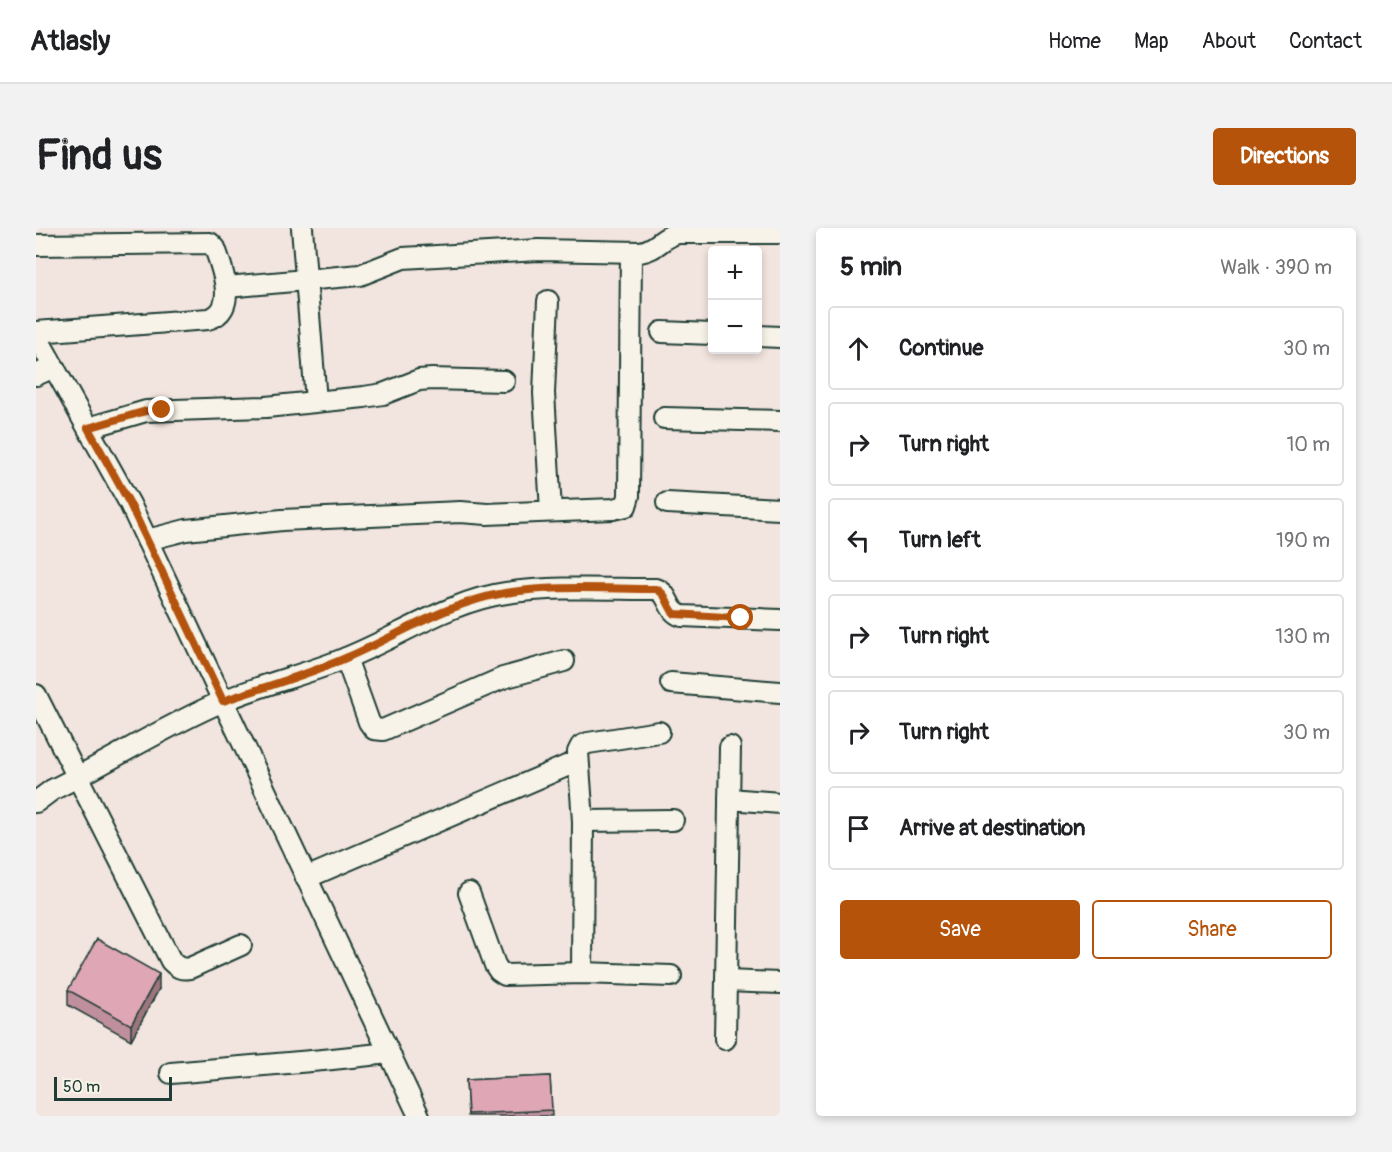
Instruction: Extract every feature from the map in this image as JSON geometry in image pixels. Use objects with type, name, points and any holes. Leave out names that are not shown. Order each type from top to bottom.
[{"type":"street","points":[[302,228],[316,401]]},
{"type":"street","points":[[227,287],[360,275],[403,258],[538,250],[648,252],[668,236],[678,233],[780,233]]},
{"type":"street","points":[[36,244],[210,243],[215,248],[227,287],[221,312],[216,317],[36,333],[45,371],[88,428],[130,504],[419,1116]]},
{"type":"street","points":[[147,540],[186,530],[282,519],[459,512],[486,514],[626,506],[628,501],[631,252]]},
{"type":"street","points":[[548,301],[544,393],[551,511]]},
{"type":"street","points":[[662,332],[708,334]]},
{"type":"street","points":[[762,336],[780,338]]},
{"type":"street","points":[[88,428],[146,411],[255,408],[383,394],[419,380],[504,381]]},
{"type":"street","points":[[663,418],[780,421]]},
{"type":"street","points":[[667,503],[780,509]]},
{"type":"street","points":[[36,802],[52,790],[165,729],[223,701],[346,658],[475,600],[504,593],[546,590],[656,589],[662,591],[670,609],[682,616],[780,620]]},
{"type":"street","points":[[346,658],[369,722],[375,729],[383,730],[503,678],[564,662]]},
{"type":"street","points":[[670,683],[780,692]]},
{"type":"street","points":[[36,695],[171,961],[177,967],[190,968],[241,945]]},
{"type":"street","points":[[582,973],[583,821],[578,752],[581,746],[588,743],[658,732]]},
{"type":"street","points":[[725,1039],[730,747]]},
{"type":"street","points":[[306,878],[578,761]]},
{"type":"street","points":[[729,799],[780,803]]},
{"type":"street","points":[[583,821],[673,820]]},
{"type":"street","points":[[469,893],[499,972],[505,975],[582,973],[671,976]]},
{"type":"street","points":[[726,981],[780,983]]},
{"type":"street","points":[[171,1073],[389,1053]]},
{"type":"building","points":[[97,939],[159,974],[131,1025],[68,990]]},
{"type":"building","points":[[550,1076],[552,1110],[468,1114],[466,1080]]},
{"type":"route","points":[[162,410],[146,411],[88,428],[130,504],[223,701],[346,658],[475,600],[504,593],[546,590],[656,589],[662,591],[670,609],[675,614],[741,618]]}]
